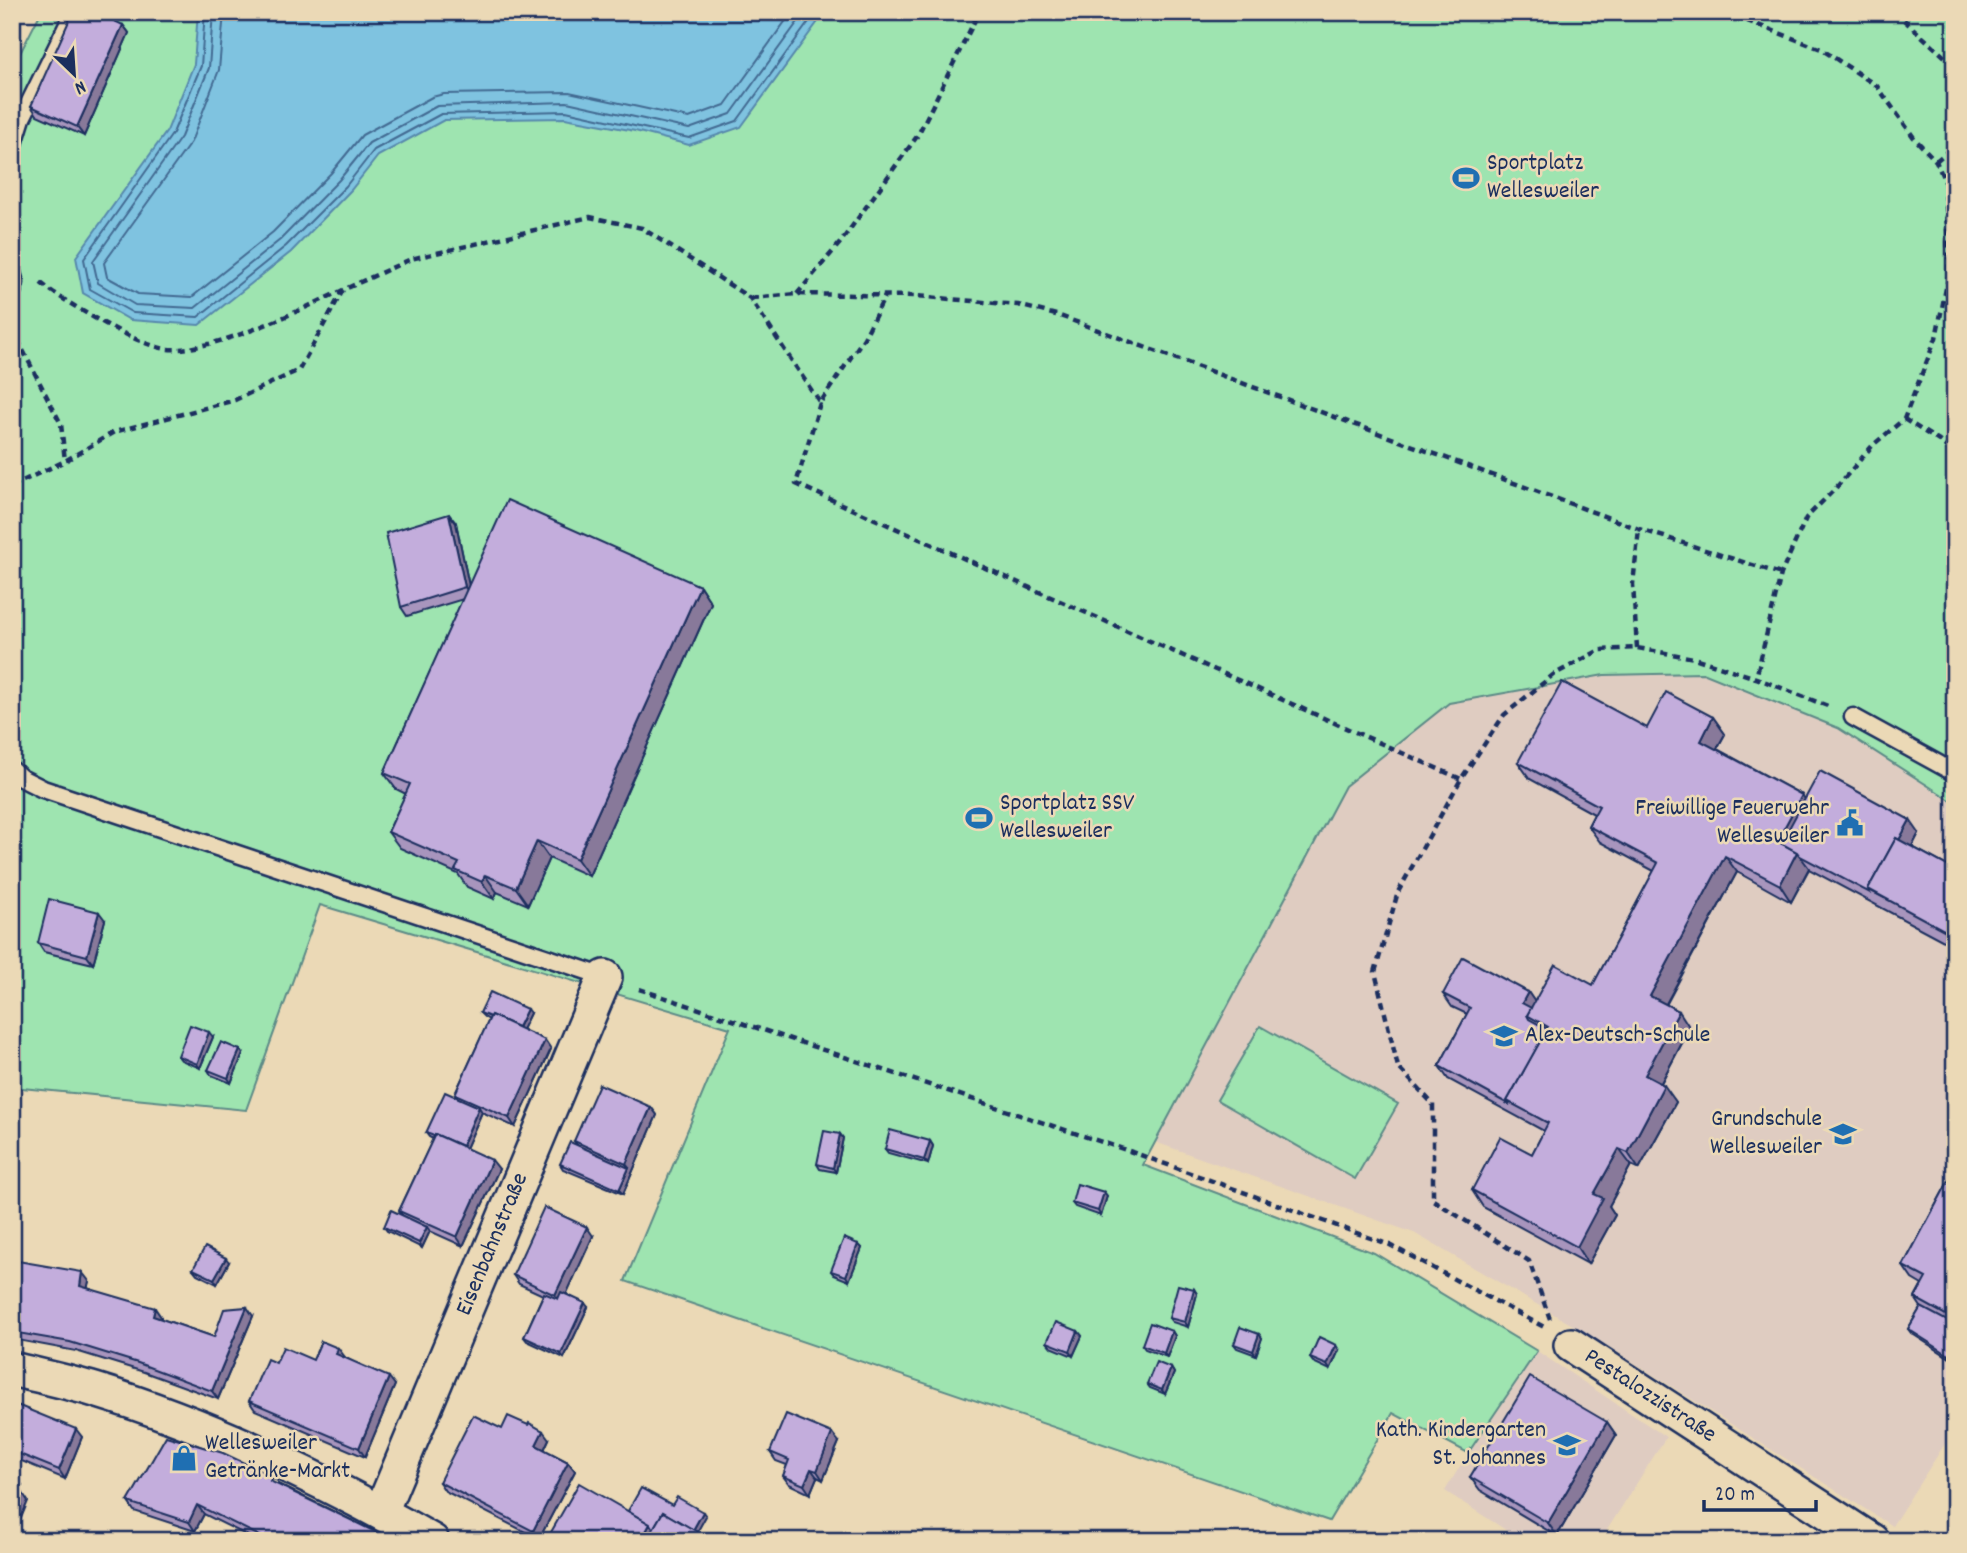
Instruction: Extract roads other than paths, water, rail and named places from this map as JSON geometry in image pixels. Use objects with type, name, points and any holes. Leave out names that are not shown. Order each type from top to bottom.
[{"type":"street","name":"Eisenbahnstraße","points":[[381,1512],[605,977]]},
{"type":"street","name":"Pestalozzistraße","points":[[1563,1339],[1872,1541]]},
{"type":"street","points":[[12,1369],[96,1390],[219,1435],[381,1512],[432,1541]]},
{"type":"lane","points":[[12,150],[22,118],[74,12]]},
{"type":"lane","points":[[12,273],[15,284],[12,292]]},
{"type":"lane","points":[[1853,716],[1955,774]]},
{"type":"lane","points":[[12,770],[21,778],[43,789],[605,977]]},
{"type":"water","points":[[198,12],[825,12],[741,127],[689,145],[635,131],[565,118],[444,120],[378,156],[351,190],[291,252],[199,325],[130,320],[83,293],[76,257],[167,131],[194,64]]},
{"type":"place","name":"Sportplatz Wellesweiler","points":[[1466,178]]},
{"type":"place","name":"Sportplatz SSV Wellesweiler","points":[[979,818]]},
{"type":"place","name":"Freiwillige Feuerwehr Wellesweiler","points":[[1850,823]]},
{"type":"place","name":"Alex-Deutsch-Schule","points":[[1504,1036]]},
{"type":"place","name":"Grundschule Wellesweiler","points":[[1843,1134]]},
{"type":"place","name":"Kath. Kindergarten St. Johannes","points":[[1567,1445]]},
{"type":"place","name":"Wellesweiler Getränke-Markt","points":[[184,1458]]}]
